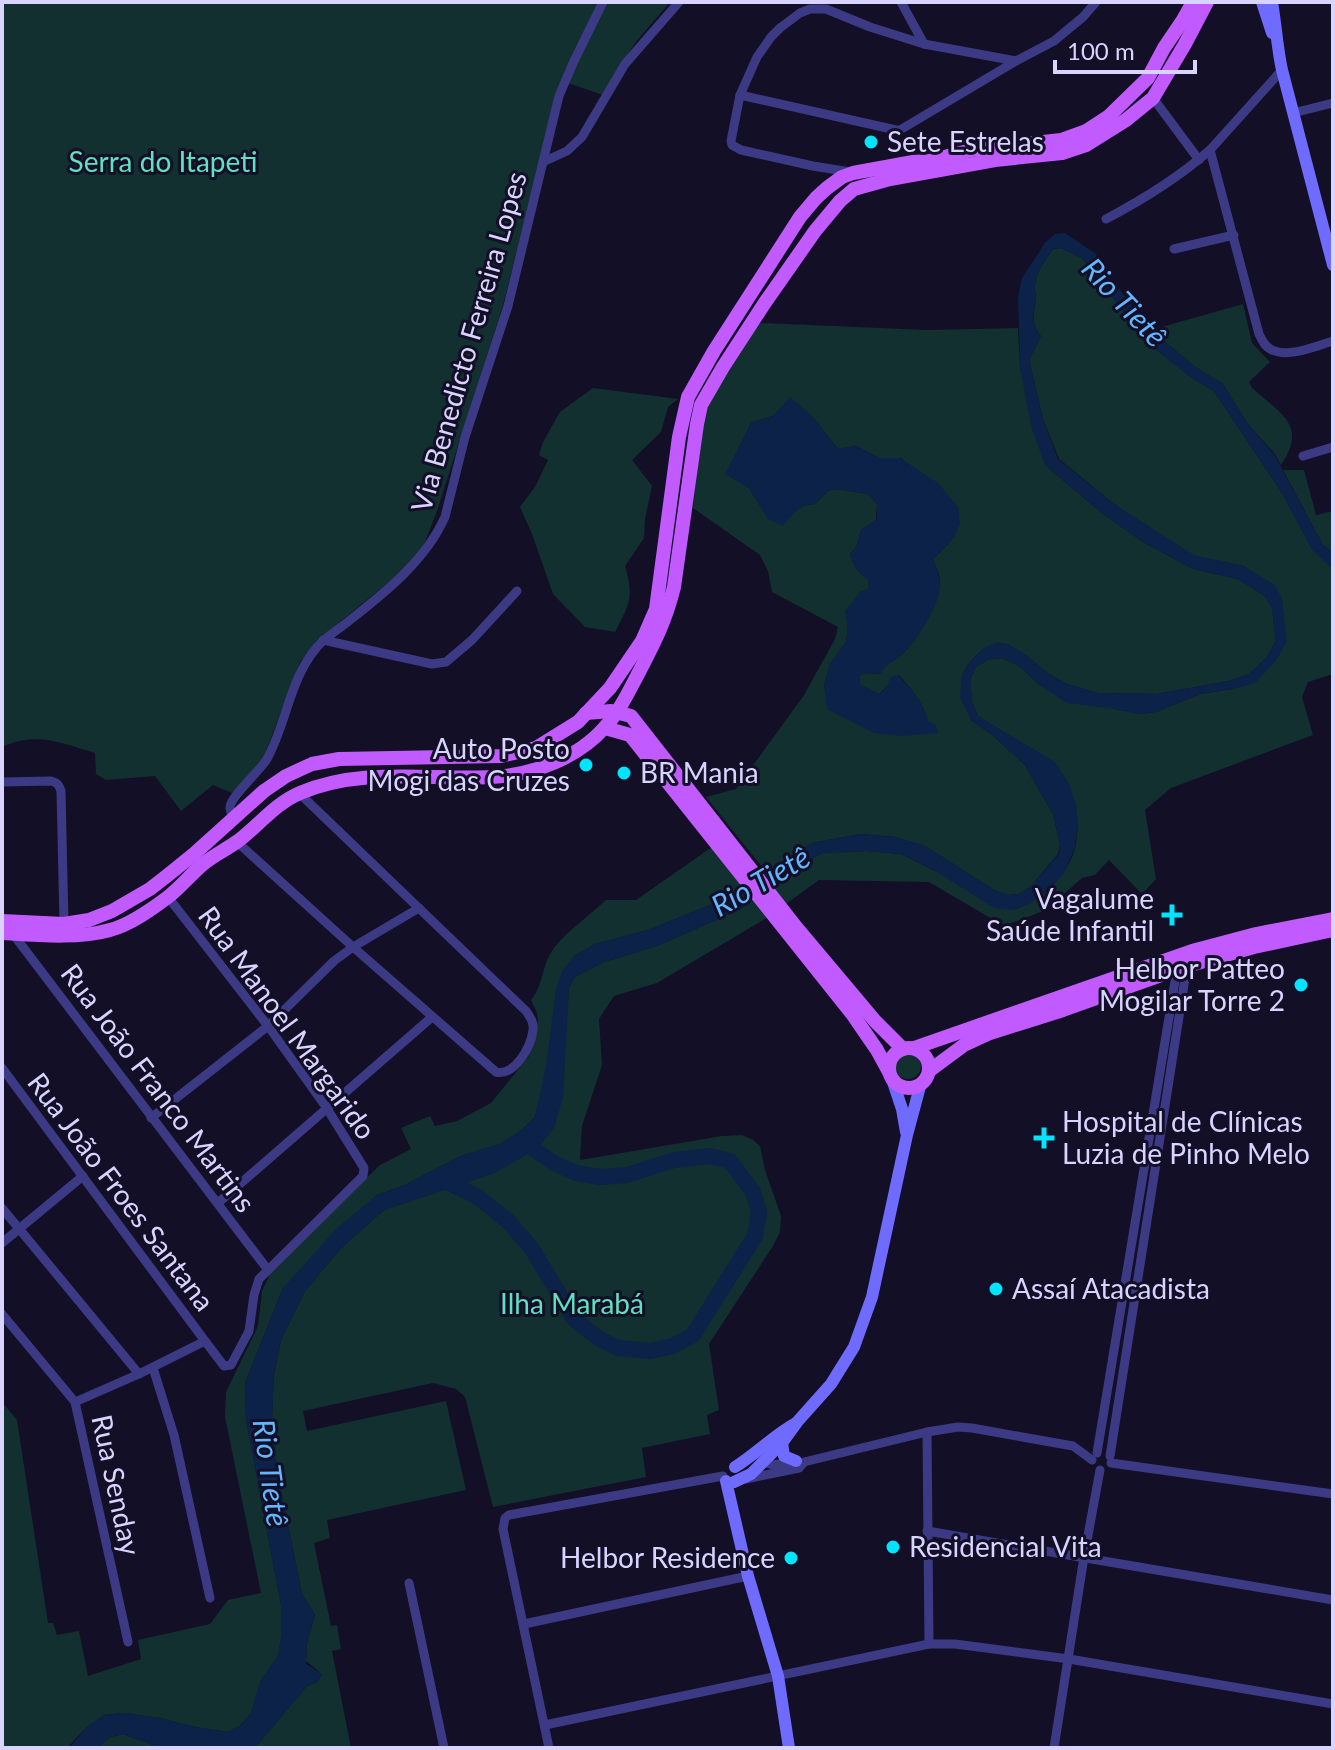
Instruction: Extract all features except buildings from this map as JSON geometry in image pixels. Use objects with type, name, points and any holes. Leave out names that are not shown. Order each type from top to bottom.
[{"type":"main road","points":[[2,921],[64,924],[89,920],[112,911],[150,889],[275,783],[312,764],[339,759],[520,753],[536,748],[578,722],[610,688],[642,641],[656,609],[679,437],[688,397],[800,217],[816,198],[842,177],[853,173],[929,161],[971,150],[1061,140],[1086,131],[1109,116],[1148,78],[1193,2]]},
{"type":"main road","points":[[8,933],[90,935],[114,929],[168,897],[204,863],[237,842],[281,804],[299,793],[375,776],[492,777],[529,772],[539,770],[578,749],[605,728],[616,712],[654,647],[668,609],[674,587],[701,405],[723,367],[827,215],[854,189],[866,185],[995,160],[1062,153],[1086,145],[1126,120],[1153,98],[1207,2]]},
{"type":"main road","points":[[586,713],[616,712],[631,716],[791,929],[877,1050],[891,1076],[897,1084],[909,1088],[976,1039],[1182,967],[1333,930]]},
{"type":"main road","points":[[605,728],[630,735],[741,865]]},
{"type":"main road","points":[[891,1076],[890,1061],[897,1051],[1192,951],[1256,934],[1333,919]]},
{"type":"main road","points":[[791,929],[875,1021],[908,1048],[919,1050],[927,1059],[925,1077]]},
{"type":"street","name":"Via Benedicto Ferreira Lopes","points":[[233,818],[230,810],[232,799],[268,757],[300,671],[310,656],[323,640],[414,565],[445,517],[465,437],[508,306],[559,96],[603,2]]},
{"type":"street","points":[[543,162],[567,151],[582,137],[625,64],[679,2]]},
{"type":"street","points":[[901,2],[924,44]]},
{"type":"street","points":[[740,95],[900,130],[1054,41],[1096,2]]},
{"type":"street","points":[[1262,2],[1277,43]]},
{"type":"street","points":[[1272,2],[1282,70],[1333,265]]},
{"type":"street","points":[[853,173],[741,150],[732,145],[730,137],[740,95],[757,57],[771,37],[800,13],[810,9],[826,9],[924,44],[1016,61]]},
{"type":"street","points":[[1106,219],[1151,195],[1199,160],[1282,70]]},
{"type":"street","points":[[1153,98],[1199,160]]},
{"type":"street","points":[[1293,113],[1333,103]]},
{"type":"street","points":[[1210,150],[1264,344],[1272,350],[1293,351],[1333,341]]},
{"type":"street","points":[[1174,249],[1234,235]]},
{"type":"street","points":[[1303,456],[1333,447]]},
{"type":"street","points":[[323,640],[432,664],[446,662],[472,640],[517,591]]},
{"type":"street","points":[[2,782],[51,781],[60,785],[64,924]]},
{"type":"street","points":[[237,842],[496,1072],[506,1073],[510,1070],[527,1047],[533,1031],[526,1011],[299,793]]},
{"type":"street","name":"Rua Manoel Margarido","points":[[168,897],[268,1026],[326,1107],[363,1166],[363,1176],[268,1270]]},
{"type":"street","points":[[151,1118],[268,1026],[334,961],[419,908]]},
{"type":"street","name":"Rua João Franco Martins","points":[[8,933],[268,1270]]},
{"type":"street","points":[[1182,967],[1110,1459],[1107,1469],[1100,1470],[1094,1467],[1094,1457],[1182,967]]},
{"type":"street","points":[[218,1203],[432,1017]]},
{"type":"street","name":"Rua João Froes Santana","points":[[2,1068],[224,1366],[233,1363],[249,1331],[256,1286],[268,1270]]},
{"type":"street","points":[[891,1076],[907,1135]]},
{"type":"street","points":[[758,1459],[782,1443],[831,1384],[861,1331],[872,1297],[907,1135],[925,1077]]},
{"type":"street","points":[[2,1243],[83,1176]]},
{"type":"street","points":[[2,1208],[139,1374]]},
{"type":"street","name":"Rua Senday","points":[[2,1314],[75,1402],[128,1642]]},
{"type":"street","points":[[75,1402],[205,1341]]},
{"type":"street","points":[[153,1368],[174,1435],[210,1598]]},
{"type":"street","points":[[732,1478],[751,1474],[758,1459],[781,1431],[798,1421]]},
{"type":"street","points":[[758,1459],[773,1465],[800,1461],[958,1427],[1073,1446],[1094,1457]]},
{"type":"street","points":[[927,1432],[929,1644]]},
{"type":"street","points":[[782,1443],[784,1456],[800,1461]]},
{"type":"street","points":[[1094,1457],[1104,1452],[1110,1459],[1333,1494]]},
{"type":"street","points":[[549,1748],[503,1529],[505,1518],[799,1468],[800,1461]]},
{"type":"street","points":[[1054,1748],[1100,1470]]},
{"type":"street","points":[[732,1478],[734,1507],[748,1576],[778,1676],[789,1748]]},
{"type":"street","points":[[927,1531],[1333,1600]]},
{"type":"street","points":[[524,1624],[748,1576]]},
{"type":"street","points":[[409,1583],[444,1748]]},
{"type":"street","points":[[545,1725],[929,1644],[955,1644],[1069,1659],[1333,1704]]},
{"type":"green space","name":"Serra do Itapeti","points":[[2,2],[670,2],[635,43],[603,95],[562,81],[503,305],[421,552],[405,569],[315,642],[300,662],[262,762],[232,793],[213,785],[181,811],[155,776],[106,780],[96,774],[95,753],[38,739],[2,747]]},
{"type":"green space","name":"Ilha Marabá","points":[[1061,248],[1082,258],[1148,343],[1192,378],[1214,391],[1284,496],[1312,549],[1333,569],[1333,674],[1308,682],[1302,697],[1313,735],[1171,788],[1145,810],[1156,879],[1142,894],[1109,860],[1095,875],[1082,878],[1046,910],[1004,926],[929,882],[819,880],[768,917],[657,983],[614,996],[599,1019],[602,1065],[582,1126],[580,1160],[742,1135],[760,1146],[781,1216],[780,1232],[773,1246],[709,1344],[719,1410],[707,1415],[710,1434],[642,1448],[646,1477],[493,1507],[465,1397],[456,1389],[433,1383],[303,1411],[307,1431],[446,1401],[466,1490],[327,1520],[330,1538],[314,1543],[331,1626],[337,1625],[341,1649],[332,1651],[351,1748],[249,1748],[258,1744],[307,1686],[317,1682],[322,1674],[306,1661],[307,1643],[315,1615],[302,1594],[276,1466],[272,1417],[274,1375],[281,1340],[305,1291],[340,1249],[384,1210],[494,1173],[542,1143],[569,987],[575,977],[604,962],[657,946],[741,909],[773,881],[822,853],[867,851],[901,854],[1014,910],[1043,894],[1059,878],[1071,859],[1078,824],[993,726],[978,716],[972,702],[970,680],[976,667],[987,660],[1002,658],[1019,666],[1041,686],[1140,714],[1156,712],[1200,694],[1233,689],[1275,662],[1282,599],[1244,566],[1194,556],[1149,528],[1059,459],[1043,419],[1029,360],[1041,336],[1034,318],[1036,280],[1053,249]]},
{"type":"green space","points":[[1243,304],[1252,343],[1270,362],[1249,382],[1288,421],[1291,430],[1289,451],[1281,465],[1247,423],[1223,384],[1195,367],[1151,330]]},
{"type":"green space","points":[[759,323],[928,330],[1018,328],[1020,367],[1045,465],[1102,513],[1143,542],[1193,569],[1238,579],[1265,596],[1272,608],[1276,641],[1267,657],[1249,674],[1229,681],[1157,694],[1098,693],[1067,684],[1047,673],[1026,655],[984,648],[969,663],[962,676],[971,720],[1025,765],[1053,814],[1060,844],[1058,854],[1031,886],[1019,894],[1008,895],[994,890],[925,846],[895,837],[861,834],[812,843],[766,872],[706,797],[736,789],[804,695],[835,639],[838,627],[772,592],[768,571],[760,555],[693,508],[705,414],[714,392]],"holes":[[[811,415],[838,449],[856,446],[879,458],[901,458],[958,507],[956,531],[933,560],[940,584],[925,624],[906,651],[880,674],[865,673],[859,676],[860,685],[879,694],[899,675],[920,702],[928,721],[824,686],[830,664],[846,642],[846,611],[869,588],[868,579],[856,568],[850,554],[857,546],[861,530],[876,520],[877,504],[868,494],[836,489],[828,491],[815,504],[768,518],[749,488],[726,474],[751,423],[773,416]]]},
{"type":"green space","points":[[593,388],[678,399],[668,407],[661,432],[632,460],[652,486],[644,538],[625,566],[629,600],[615,632],[585,627],[553,594],[520,507],[535,487],[548,460],[539,455],[560,412]]},
{"type":"green space","points":[[1283,470],[1304,470],[1316,515],[1333,511],[1333,553],[1323,545]]},
{"type":"green space","points":[[712,847],[746,888],[740,893],[648,930],[595,944],[574,956],[535,1117],[500,1144],[461,1156],[405,1185],[377,1195],[283,1288],[245,1383],[246,1420],[281,1605],[278,1656],[261,1680],[251,1713],[240,1726],[228,1732],[125,1713],[104,1715],[67,1748],[2,1748],[2,1402],[17,1420],[48,1623],[53,1623],[57,1635],[79,1631],[88,1676],[141,1659],[138,1640],[210,1624],[228,1600],[261,1593],[225,1417],[226,1392],[258,1326],[262,1291],[273,1268],[380,1165],[411,1149],[401,1128],[430,1116],[435,1126],[457,1121],[491,1103],[529,1056],[538,1021],[531,1000],[550,954],[564,936],[606,900],[636,900]]},
{"type":"green space","points":[[908,1053],[917,1057],[921,1066],[917,1075],[908,1079],[899,1075],[895,1066],[899,1057]]},
{"type":"green space","points":[[123,1734],[161,1748],[97,1748],[110,1737]]},
{"type":"water","name":"Rio Tietê","points":[[1065,233],[1096,254],[1105,271],[1151,330],[1195,367],[1223,384],[1247,423],[1274,454],[1323,545],[1333,553],[1333,569],[1312,550],[1284,496],[1214,391],[1147,343],[1082,258],[1061,248],[1053,249],[1036,280],[1034,318],[1041,336],[1029,360],[1043,419],[1058,459],[1114,504],[1194,555],[1244,566],[1275,585],[1282,599],[1287,642],[1275,662],[1255,683],[1200,694],[1156,712],[1140,714],[1067,703],[1041,686],[1019,666],[1002,658],[987,660],[976,667],[970,680],[972,702],[978,716],[1055,762],[1068,782],[1076,803],[1078,824],[1075,848],[1063,875],[1031,903],[1014,910],[994,908],[934,870],[901,854],[867,851],[822,853],[773,881],[741,909],[657,946],[604,962],[575,977],[569,988],[563,1097],[554,1128],[542,1143],[494,1173],[384,1210],[340,1249],[305,1291],[281,1340],[274,1375],[272,1417],[276,1466],[302,1594],[315,1615],[307,1643],[306,1664],[322,1674],[317,1682],[307,1686],[258,1744],[249,1748],[161,1748],[123,1734],[110,1737],[97,1748],[69,1748],[86,1728],[104,1715],[125,1713],[228,1732],[240,1726],[251,1713],[261,1680],[278,1656],[281,1605],[246,1420],[245,1383],[283,1288],[336,1229],[377,1195],[405,1185],[461,1156],[500,1144],[535,1117],[546,1066],[556,989],[562,971],[574,956],[595,944],[648,930],[740,893],[766,872],[812,843],[861,834],[895,837],[925,846],[994,890],[1008,895],[1019,894],[1031,886],[1059,854],[1060,844],[1053,814],[1025,765],[971,720],[960,697],[962,676],[969,663],[984,648],[997,642],[1008,644],[1067,684],[1098,693],[1157,694],[1229,681],[1249,674],[1267,657],[1276,641],[1272,608],[1265,596],[1238,579],[1193,569],[1143,542],[1102,513],[1045,465],[1031,426],[1020,367],[1018,296],[1022,278],[1045,243],[1055,234]]},
{"type":"water","points":[[790,397],[811,415],[838,449],[856,446],[879,458],[900,458],[938,483],[958,507],[960,524],[954,537],[933,560],[940,585],[926,624],[905,651],[880,674],[866,673],[859,677],[860,685],[879,694],[887,687],[891,677],[898,675],[920,702],[928,721],[936,725],[938,733],[901,736],[874,733],[827,709],[824,686],[830,664],[846,641],[845,611],[861,591],[869,588],[868,579],[856,569],[850,554],[857,546],[861,530],[877,519],[877,504],[868,494],[836,489],[828,491],[815,504],[800,508],[783,526],[768,519],[749,488],[725,474],[751,423],[773,416]]},
{"type":"waterway","points":[[447,1182],[478,1197],[509,1222],[532,1249],[574,1319],[598,1338],[618,1348],[650,1351],[673,1346],[693,1335],[755,1236],[759,1212],[753,1192],[730,1161],[710,1156],[674,1160],[627,1175],[600,1177],[576,1173],[529,1146]]},
{"type":"place","name":"Sete Estrelas","points":[[871,142]]},
{"type":"place","name":"Auto Posto Mogi das Cruzes","points":[[586,765]]},
{"type":"place","name":"BR Mania","points":[[624,773]]},
{"type":"place","name":"Vagalume Saúde Infantil","points":[[1172,915]]},
{"type":"place","name":"Helbor Patteo Mogilar Torre 2","points":[[1301,985]]},
{"type":"place","name":"Hospital de Clínicas Luzia de Pinho Melo","points":[[1044,1138]]},
{"type":"place","name":"Assaí Atacadista","points":[[996,1289]]},
{"type":"place","name":"Residencial Vita","points":[[893,1547]]},
{"type":"place","name":"Helbor Residence","points":[[791,1558]]}]
